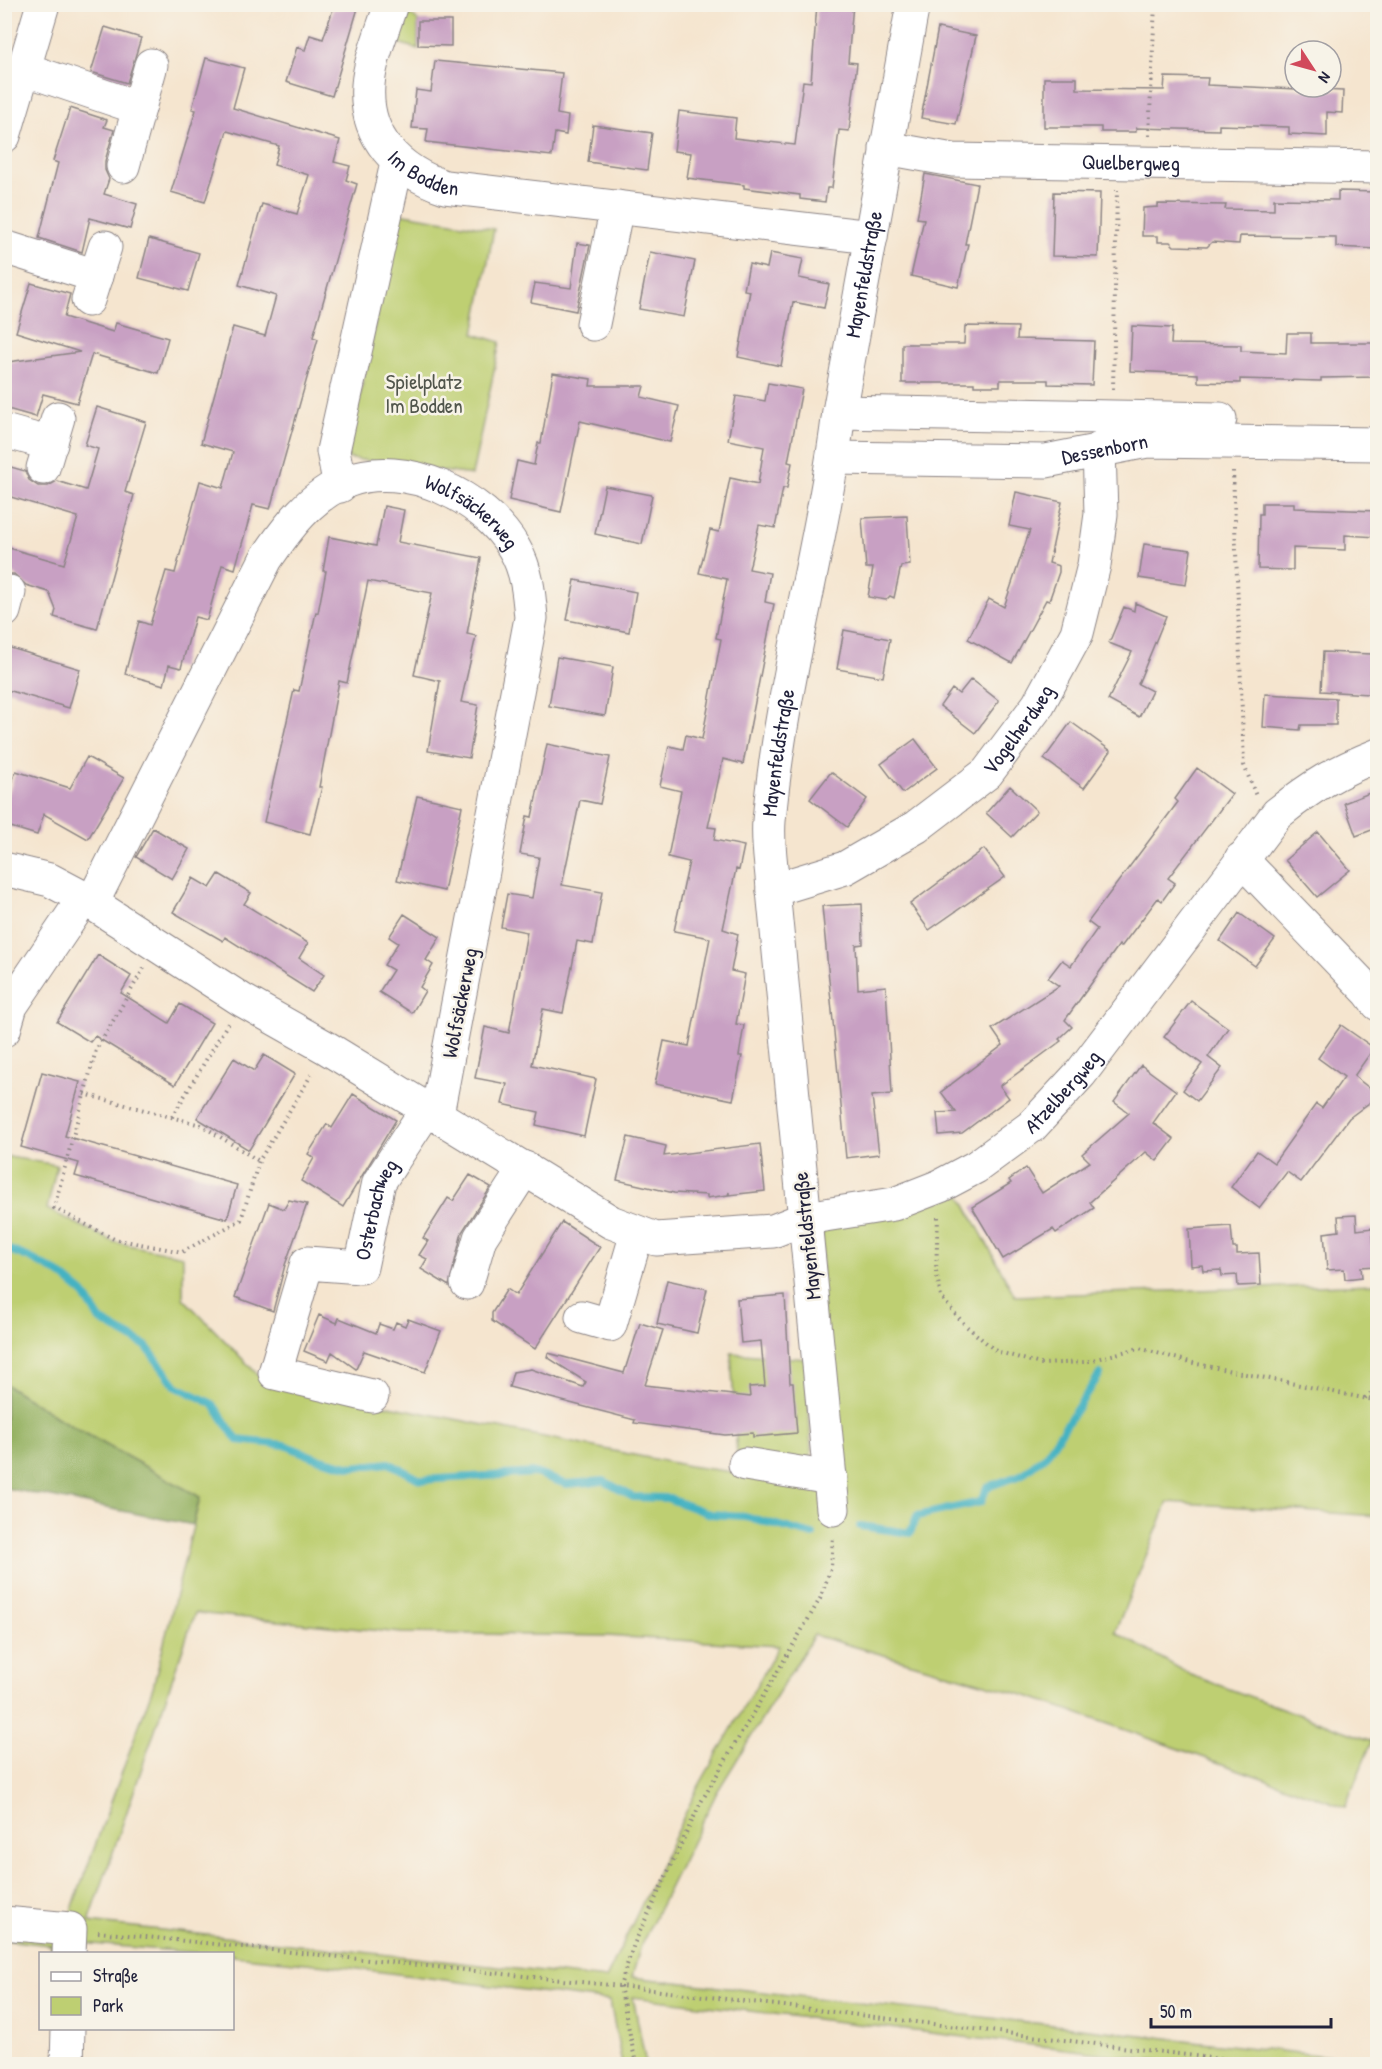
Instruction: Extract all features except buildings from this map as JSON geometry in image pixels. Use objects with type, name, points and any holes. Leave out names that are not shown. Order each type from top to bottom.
[{"type":"street","points":[[4,136],[43,4]]},
{"type":"street","name":"Im Bodden","points":[[391,4],[368,83],[368,110],[379,141],[397,163],[424,180],[445,187],[871,237]]},
{"type":"street","name":"Mayenfeldstraße","points":[[832,1493],[773,890],[769,823],[789,686],[833,458],[839,412],[913,4]]},
{"type":"street","points":[[123,166],[152,65]]},
{"type":"street","points":[[24,69],[139,108]]},
{"type":"street","name":"Quelbergweg","points":[[886,148],[953,160],[1377,168]]},
{"type":"street","points":[[340,486],[333,452],[397,163]]},
{"type":"street","points":[[593,324],[617,207]]},
{"type":"street","points":[[4,247],[96,274]]},
{"type":"street","name":"Dessenborn","points":[[839,412],[1377,422]]},
{"type":"street","points":[[4,430],[51,444]]},
{"type":"street","name":"Dessenborn","points":[[833,458],[1046,461],[1147,441],[1377,444]]},
{"type":"street","name":"Vogelherdweg","points":[[773,890],[845,868],[916,827],[987,772],[1038,705],[1077,633],[1094,565],[1101,514],[1099,449]]},
{"type":"street","name":"Wolfsäckerweg","points":[[88,900],[266,559],[288,527],[317,498],[348,481],[384,476],[412,478],[441,486],[468,500],[495,520],[514,549],[528,580],[531,618],[432,1112]]},
{"type":"street","name":"Atzelbergweg","points":[[806,1218],[894,1203],[940,1186],[976,1167],[1032,1126],[1080,1073],[1277,814],[1314,785],[1341,770],[1377,755]]},
{"type":"street","points":[[1241,859],[1369,992],[1377,1004]]},
{"type":"street","points":[[4,869],[50,880],[88,900],[242,1000],[327,1048],[610,1222],[656,1239],[773,1231],[806,1218]]},
{"type":"street","points":[[4,1030],[11,1006],[88,900]]},
{"type":"street","name":"Osterbachweg","points":[[372,1396],[275,1373],[307,1263],[361,1267],[379,1182],[432,1112]]},
{"type":"street","points":[[467,1283],[480,1238],[525,1168]]},
{"type":"street","points":[[582,1317],[610,1325],[637,1233]]},
{"type":"street","points":[[745,1464],[832,1493]]},
{"type":"street","points":[[4,1923],[70,1941]]},
{"type":"street","points":[[67,2064],[68,2030]]},
{"type":"path","points":[[1112,417],[1132,162],[1155,4]]},
{"type":"path","points":[[1237,442],[1237,452],[1232,461],[1244,765],[1256,796],[1277,814]]},
{"type":"path","points":[[157,946],[96,1050],[54,1208],[114,1239],[182,1252],[241,1220],[259,1161],[327,1048]]},
{"type":"path","points":[[172,1118],[242,1000]]},
{"type":"path","points":[[84,1094],[201,1125],[259,1161]]},
{"type":"path","points":[[940,1186],[936,1270],[941,1297],[965,1325],[996,1350],[1040,1364],[1085,1362],[1140,1348],[1197,1364],[1377,1401]]},
{"type":"path","points":[[1364,1398],[1377,1387]]},
{"type":"path","points":[[636,2064],[620,1986],[634,1944],[701,1802],[820,1599],[831,1568],[832,1493]]},
{"type":"path","points":[[70,1941],[204,1952]]},
{"type":"path","points":[[234,1954],[620,1986],[1261,2064]]},
{"type":"green space","points":[[411,15],[418,21],[418,49],[395,42],[401,18]]},
{"type":"green space","name":"Spielplatz Im Bodden","points":[[398,213],[494,229],[474,334],[500,342],[472,475],[347,458]]},
{"type":"green space","points":[[4,1156],[57,1165],[47,1209],[114,1242],[183,1256],[183,1298],[264,1381],[689,1466],[820,1484],[822,1226],[959,1192],[1015,1296],[1377,1284],[1377,1516],[1168,1502],[1115,1632],[1191,1675],[1372,1741],[1345,1807],[1034,1698],[814,1635],[717,1792],[641,1945],[632,1977],[1377,2062],[1377,2064],[1189,2064],[633,1997],[646,2064],[622,2064],[610,2001],[327,1965],[234,1956],[234,1952],[187,1952],[81,1943],[80,1952],[51,1952],[51,1945],[5,1940],[5,1913],[68,1920],[153,1687],[200,1498],[63,1421],[5,1384]],"holes":[[[195,1613],[402,1633],[607,1636],[779,1646],[697,1789],[606,1979],[89,1922]]]},
{"type":"green space","points":[[731,1353],[806,1359],[812,1467],[737,1456]]},
{"type":"green space","points":[[5,1384],[63,1421],[200,1497],[193,1525],[5,1488]]},
{"type":"waterway","points":[[4,1248],[30,1258],[60,1274],[83,1293],[100,1320],[146,1346],[176,1386],[213,1404],[237,1440],[285,1445],[316,1458],[352,1467],[389,1463],[421,1480],[535,1473],[566,1484],[604,1481],[633,1497],[667,1498],[710,1514],[744,1516],[813,1535]]},
{"type":"waterway","points":[[860,1526],[910,1533],[917,1516],[981,1502],[987,1487],[1021,1475],[1046,1455],[1100,1374]]}]
